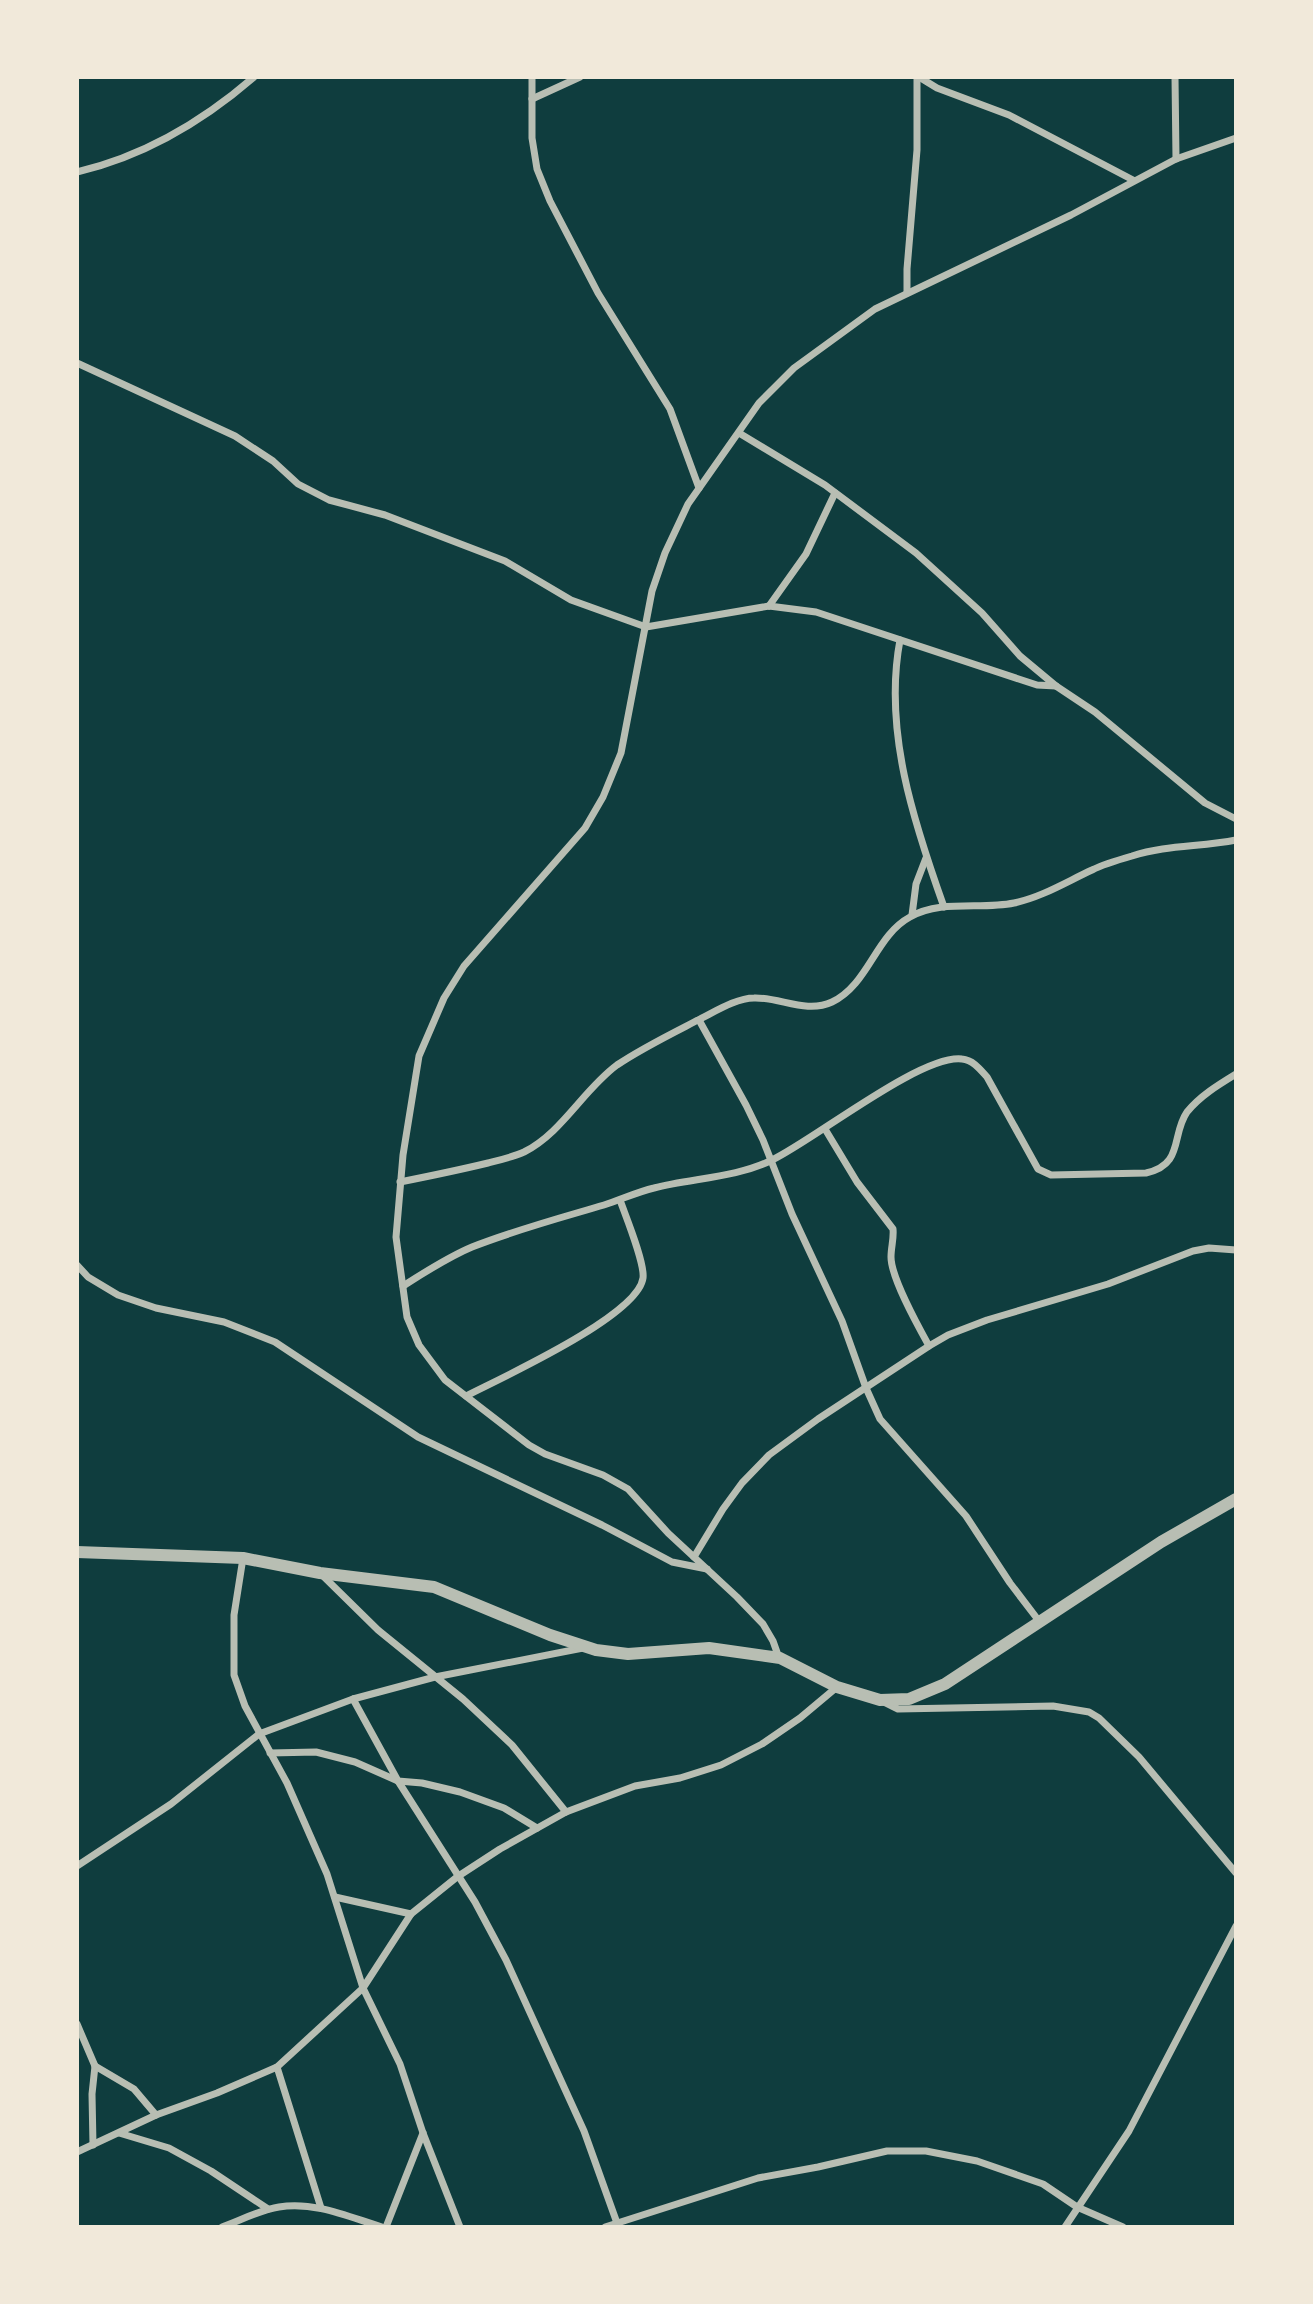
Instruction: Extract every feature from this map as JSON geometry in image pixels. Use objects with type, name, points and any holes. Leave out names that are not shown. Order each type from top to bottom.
[{"type":"street","points":[[77,172],[154,146],[224,103],[254,77]]},
{"type":"street","points":[[532,77],[532,138],[550,201],[598,293],[670,409],[699,488]]},
{"type":"street","points":[[532,99],[580,77]]},
{"type":"street","points":[[907,293],[906,269],[917,150],[918,77],[937,88],[1009,115],[1133,180]]},
{"type":"street","points":[[1175,77],[1176,159]]},
{"type":"street","points":[[780,1658],[763,1624],[667,1533],[628,1489],[603,1475],[545,1454],[529,1445],[445,1380],[419,1345],[407,1317],[396,1237],[400,1182],[419,1056],[444,998],[464,966],[585,828],[603,797],[621,753],[652,591],[665,553],[688,504],[759,403],[794,368],[875,309],[1071,215],[1176,159],[1236,138]]},
{"type":"street","points":[[77,363],[235,436],[273,460],[298,484],[329,500],[385,515],[505,561],[571,600],[646,627],[769,606],[817,612],[1037,685],[1056,686]]},
{"type":"street","points":[[739,433],[835,493],[916,553],[982,613],[1020,656],[1056,686],[1095,712],[1205,803],[1236,819]]},
{"type":"street","points":[[769,606],[806,554],[835,493]]},
{"type":"street","points":[[900,640],[895,668],[894,702],[901,752],[926,857],[944,907]]},
{"type":"street","points":[[400,1182],[449,1173],[524,1152],[559,1123],[616,1066],[699,1020],[752,998],[790,1005],[813,1006],[830,1003],[857,983],[887,939],[912,915],[944,907],[987,907],[1014,903],[1036,896],[1093,869],[1135,855],[1185,845],[1214,845],[1236,840]]},
{"type":"street","points":[[912,915],[916,884],[926,857]]},
{"type":"street","points":[[699,1020],[746,1105],[792,1214],[842,1321],[880,1419],[966,1516],[1010,1584],[1040,1621]]},
{"type":"street","points":[[403,1286],[470,1248],[535,1225],[621,1200],[651,1188],[742,1171],[771,1161],[858,1106],[943,1060],[961,1058],[977,1065],[987,1077],[1041,1172],[1064,1176],[1146,1173],[1159,1168],[1171,1157],[1182,1121],[1189,1110],[1215,1086],[1236,1074]]},
{"type":"street","points":[[825,1129],[857,1182],[893,1229],[893,1268],[929,1346]]},
{"type":"street","points":[[467,1396],[578,1339],[621,1307],[638,1290],[644,1274],[621,1200]]},
{"type":"street","points":[[694,1558],[723,1509],[742,1483],[769,1455],[818,1419],[948,1335],[987,1320],[1108,1284],[1193,1251],[1209,1248],[1236,1250]]},
{"type":"street","points":[[77,1265],[88,1277],[118,1295],[156,1308],[224,1322],[275,1342],[418,1437],[602,1525],[672,1562],[707,1569]]},
{"type":"street","points":[[880,1700],[909,1699],[945,1684],[1161,1542],[1236,1499]]},
{"type":"street","points":[[77,1552],[243,1558],[320,1573],[434,1587],[550,1635],[614,1654],[709,1648],[780,1658],[837,1686],[898,1709],[1053,1706],[1088,1712],[1099,1718],[1139,1757],[1236,1873]]},
{"type":"street","points":[[243,1558],[234,1615],[234,1675],[245,1706],[288,1783],[327,1874],[363,1988],[400,2064],[423,2133],[460,2227]]},
{"type":"street","points":[[320,1573],[378,1630],[463,1699],[512,1745],[566,1812]]},
{"type":"street","points":[[77,1867],[171,1804],[259,1734],[353,1699],[435,1677],[587,1647]]},
{"type":"street","points":[[77,2152],[156,2115],[277,2067],[363,1988],[411,1914],[457,1877],[566,1812],[635,1786],[680,1778],[721,1765],[762,1744],[800,1718],[837,1686]]},
{"type":"street","points":[[353,1699],[398,1781],[475,1902],[506,1960],[584,2131],[617,2223]]},
{"type":"street","points":[[270,1753],[316,1752],[355,1762],[398,1781],[422,1783],[460,1792],[504,1808],[537,1828]]},
{"type":"street","points":[[335,1897],[411,1914]]},
{"type":"street","points":[[1066,2227],[1129,2130],[1236,1926]]},
{"type":"street","points":[[77,2024],[95,2066],[92,2094],[93,2145]]},
{"type":"street","points":[[95,2066],[134,2088],[156,2115]]},
{"type":"street","points":[[277,2067],[321,2208]]},
{"type":"street","points":[[119,2133],[169,2148],[211,2171],[268,2209]]},
{"type":"street","points":[[222,2227],[268,2209],[297,2205],[321,2208],[384,2227],[423,2133]]},
{"type":"street","points":[[605,2227],[758,2178],[887,2151],[926,2151],[977,2161],[1043,2184],[1077,2207],[1123,2227]]}]
